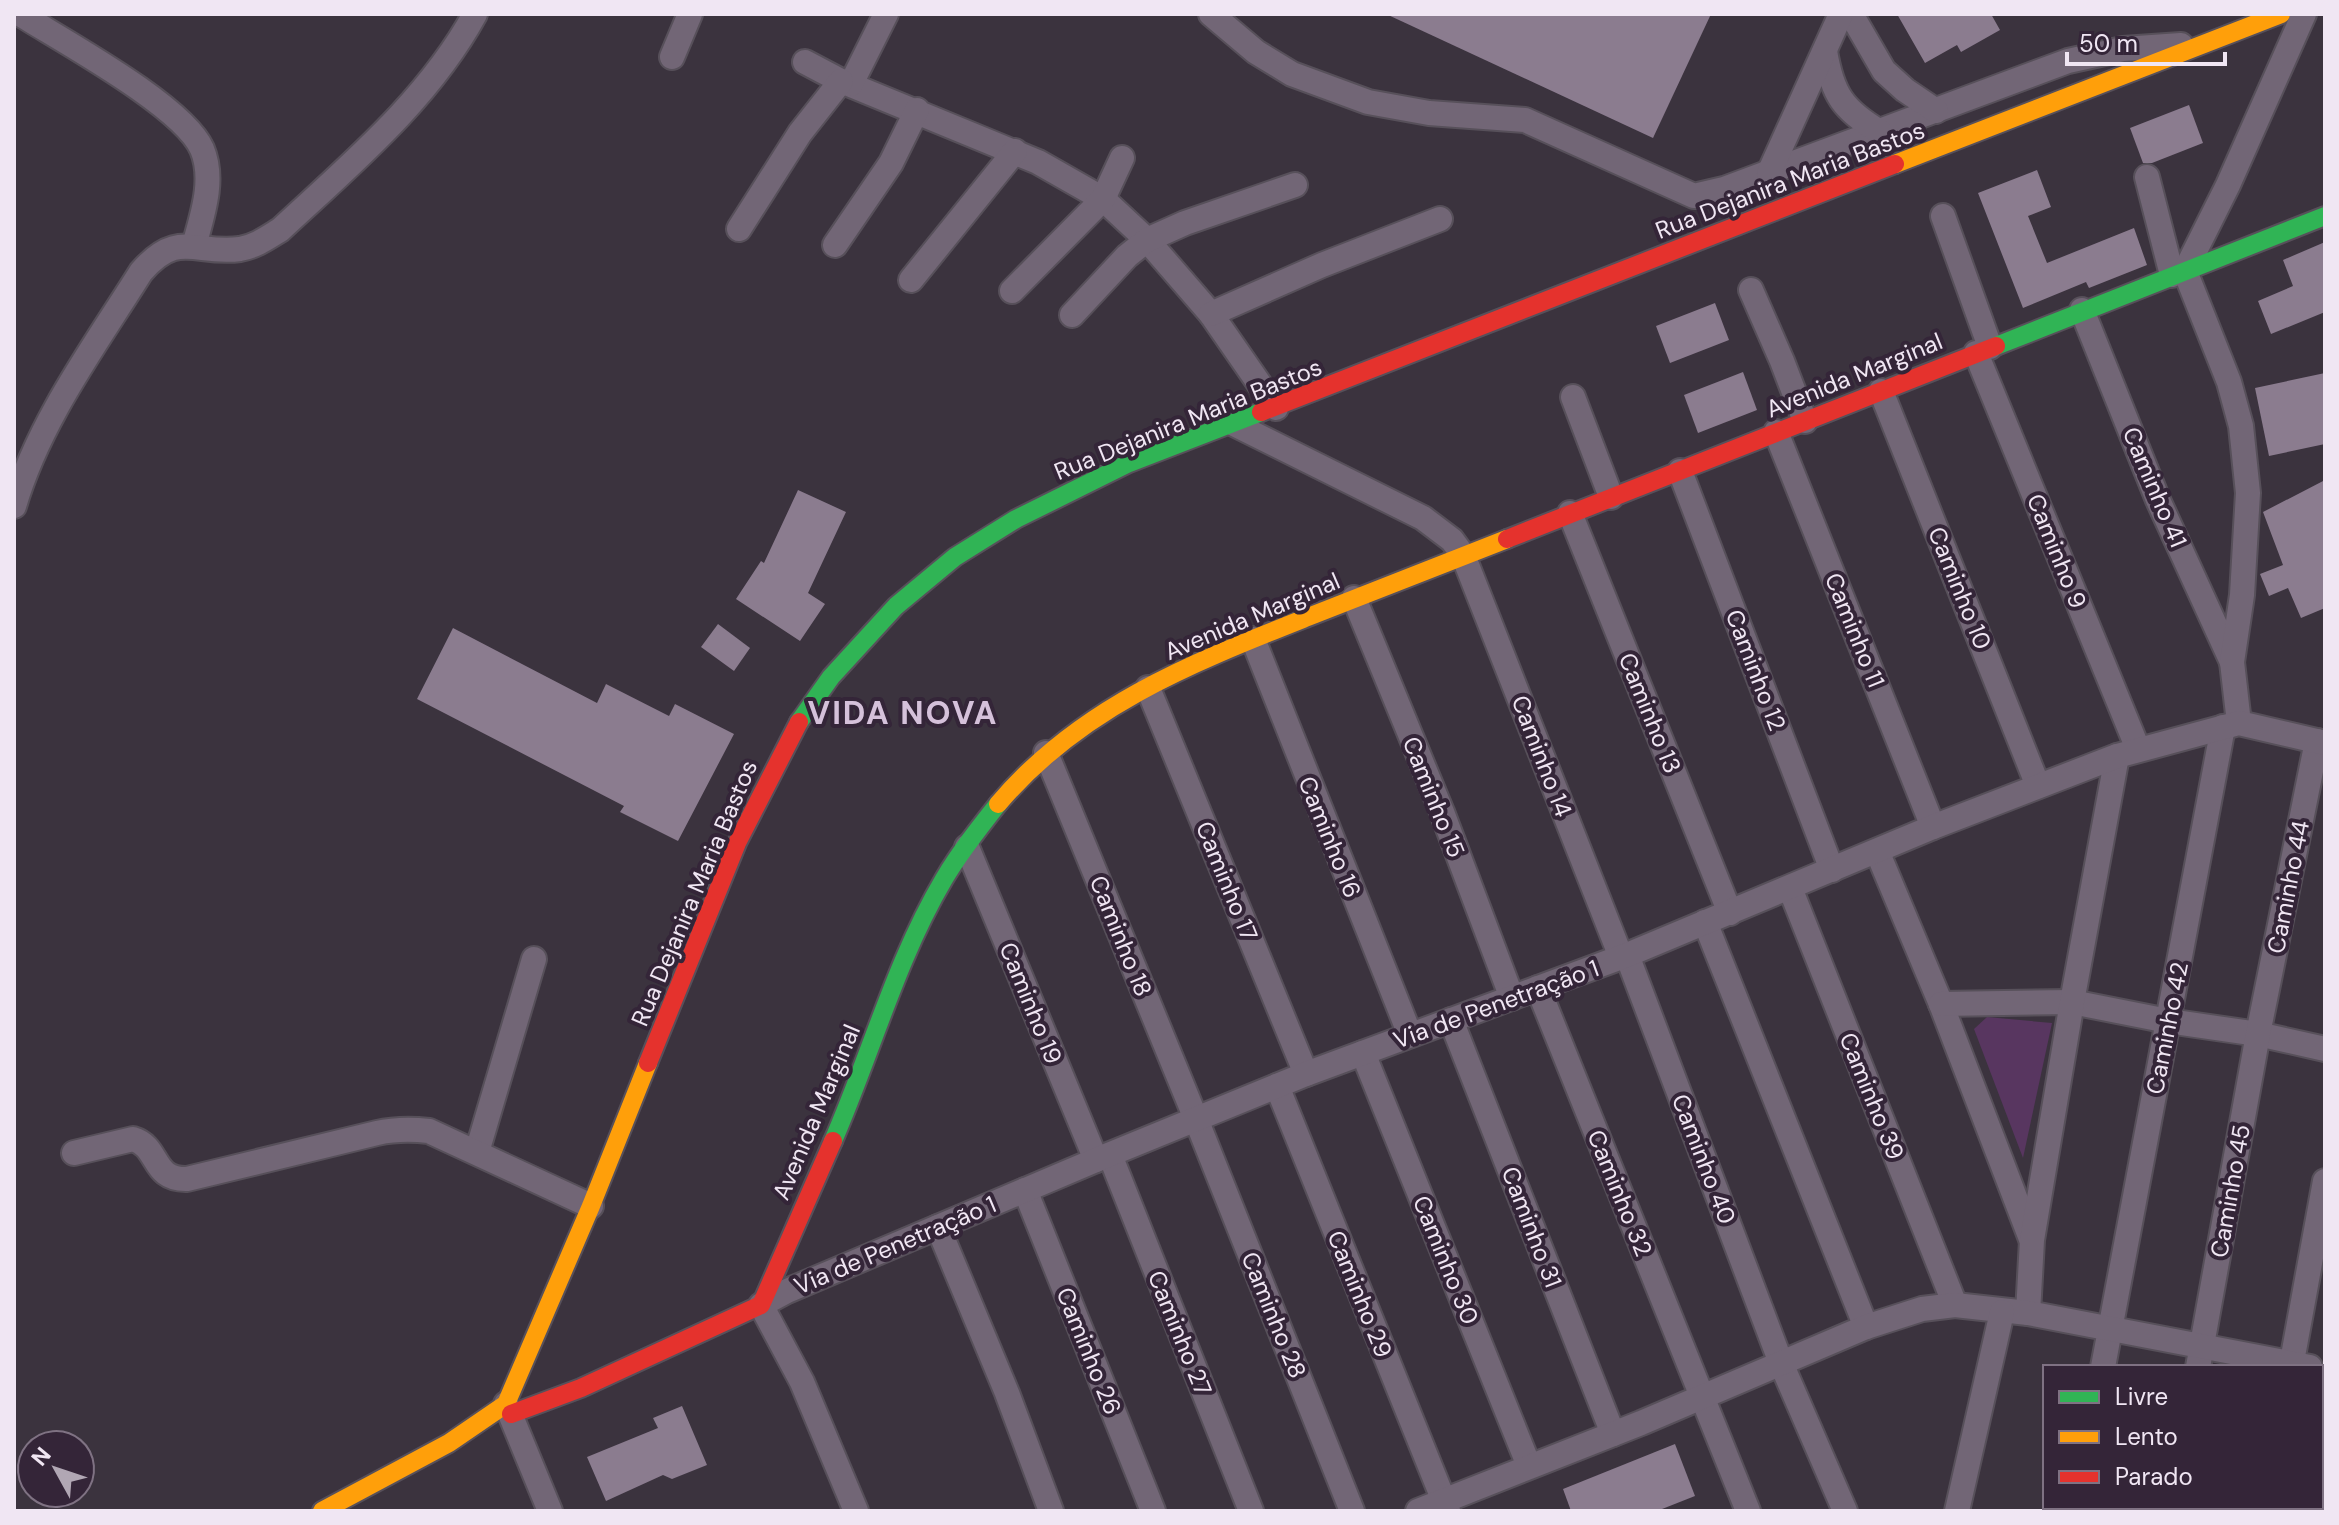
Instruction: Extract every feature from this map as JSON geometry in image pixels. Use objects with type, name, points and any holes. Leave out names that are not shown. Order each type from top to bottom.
[{"type":"main road","name":"Rua Dejanira Maria Bastos","points":[[508,1409],[737,843],[791,733],[831,677],[896,606],[955,557],[1016,519],[1129,463],[2203,43],[2260,17]]},
{"type":"main road","name":"Avenida Marginal","points":[[761,1305],[935,894],[1006,795],[1046,753],[1108,710],[1253,639],[2325,216]]},
{"type":"main road","points":[[322,1511],[371,1487],[508,1409],[594,1382],[761,1305]]},
{"type":"street","points":[[20,14],[108,69],[171,113],[193,134],[203,151],[206,168],[206,203],[194,246]]},
{"type":"street","points":[[14,506],[31,456],[47,424],[152,259],[170,248],[240,249],[260,243],[280,230],[411,104],[444,64],[475,14]]},
{"type":"street","points":[[672,57],[690,14]]},
{"type":"street","points":[[739,229],[800,133],[846,82],[886,14]]},
{"type":"street","points":[[1211,14],[1256,52],[1292,74],[1368,102],[1400,109],[1525,120],[1694,196],[1721,233]]},
{"type":"street","points":[[1769,173],[1841,14]]},
{"type":"street","points":[[1851,14],[1884,71],[1936,111]]},
{"type":"street","points":[[2178,273],[2228,185],[2304,14]]},
{"type":"street","points":[[1694,196],[1769,173],[2068,61],[2093,54],[2203,43]]},
{"type":"street","points":[[1825,51],[1835,93],[1858,119],[1880,132]]},
{"type":"street","points":[[805,62],[846,82],[1015,151],[1069,177],[1103,199],[1147,240],[1211,314],[1276,408]]},
{"type":"street","points":[[835,245],[891,163],[917,110]]},
{"type":"street","points":[[911,280],[1015,151]]},
{"type":"street","points":[[1012,291],[1103,199],[1122,158]]},
{"type":"street","points":[[2147,177],[2178,273],[2225,369],[2241,426],[2248,493],[2242,595],[2232,662]]},
{"type":"street","points":[[1072,315],[1127,256],[1147,240],[1185,223],[1295,185]]},
{"type":"street","name":"Caminho 9","points":[[1943,216],[1983,350],[2128,753]]},
{"type":"street","points":[[1211,314],[1322,265],[1440,219]]},
{"type":"street","points":[[1751,290],[1805,421]]},
{"type":"street","name":"Caminho 41","points":[[2082,310],[2158,500],[2232,662]]},
{"type":"street","name":"Caminho 10","points":[[1881,391],[2038,786]]},
{"type":"street","points":[[1573,397],[1611,497]]},
{"type":"street","points":[[1234,424],[1423,518],[1452,540],[1463,555]]},
{"type":"street","name":"Caminho 11","points":[[1776,432],[1933,827]]},
{"type":"street","name":"Caminho 12","points":[[1680,471],[1832,870]]},
{"type":"street","name":"Caminho 13","points":[[1570,513],[1730,913]]},
{"type":"street","name":"Caminho 14","points":[[1463,555],[1624,956]]},
{"type":"street","name":"Caminho 15","points":[[1354,598],[1442,812],[1512,998]]},
{"type":"street","name":"Caminho 16","points":[[1253,639],[1410,1035]]},
{"type":"street","name":"Caminho 42","points":[[2103,1365],[2168,1021],[2231,725],[2232,662]]},
{"type":"street","name":"Caminho 17","points":[[1148,688],[1306,1074]]},
{"type":"street","points":[[2231,725],[2321,742]]},
{"type":"street","name":"Via de Penetração 1","points":[[761,1305],[799,1285],[1306,1074],[1624,956],[2038,786],[2128,753],[2231,725]]},
{"type":"street","name":"Caminho 44","points":[[2258,1034],[2321,742]]},
{"type":"street","name":"Caminho 18","points":[[1046,753],[1196,1119]]},
{"type":"street","points":[[2028,1313],[2032,1240],[2072,1002],[2128,753]]},
{"type":"street","name":"Caminho 19","points":[[967,847],[1103,1157]]},
{"type":"street","points":[[1877,851],[1941,1004],[2032,1240]]},
{"type":"street","name":"Caminho 39","points":[[1790,888],[1955,1305]]},
{"type":"street","points":[[1705,922],[1866,1327]]},
{"type":"street","name":"Caminho 40","points":[[1624,956],[1781,1363],[1845,1511]]},
{"type":"street","points":[[477,1152],[534,959]]},
{"type":"street","name":"Caminho 32","points":[[1538,988],[1748,1511]]},
{"type":"street","points":[[1941,1004],[2072,1002],[2168,1021],[2258,1034],[2325,1049]]},
{"type":"street","name":"Caminho 31","points":[[1451,1020],[1613,1434]]},
{"type":"street","name":"Caminho 45","points":[[2200,1357],[2258,1034]]},
{"type":"street","name":"Caminho 30","points":[[1363,1053],[1529,1466]]},
{"type":"street","name":"Caminho 29","points":[[1277,1086],[1446,1506]]},
{"type":"street","name":"Caminho 28","points":[[1196,1119],[1352,1511]]},
{"type":"street","points":[[74,1153],[133,1139],[145,1145],[163,1173],[176,1179],[187,1179],[397,1129],[429,1131],[591,1206]]},
{"type":"street","name":"Caminho 27","points":[[1103,1157],[1251,1511]]},
{"type":"street","points":[[2297,1365],[2325,1181]]},
{"type":"street","name":"Caminho 26","points":[[1025,1190],[1153,1511]]},
{"type":"street","points":[[938,1227],[1007,1393],[1051,1511]]},
{"type":"street","points":[[761,1305],[802,1382],[856,1511]]},
{"type":"street","points":[[1418,1511],[1446,1506],[1529,1466],[1613,1434],[1866,1327],[1922,1309],[1955,1305],[2028,1313],[2109,1330],[2200,1357],[2286,1365]]},
{"type":"street","points":[[1957,1511],[2002,1312]]},
{"type":"street","points":[[508,1409],[550,1511]]},
{"type":"shaded area","points":[[1987,1017],[2052,1023],[2023,1158],[1974,1029]]},
{"type":"building","points":[[1386,14],[1711,14],[1653,138]]},
{"type":"building","points":[[1897,14],[1991,14],[2000,30],[1961,52],[1957,45],[1925,63]]},
{"type":"building","points":[[2189,105],[2203,143],[2152,163],[2143,163],[2130,128]]},
{"type":"building","points":[[2037,170],[2051,207],[2028,216],[2047,263],[2134,228],[2147,265],[2089,288],[2086,282],[2023,308],[1978,193]]},
{"type":"building","points":[[2325,242],[2325,312],[2271,334],[2258,301],[2293,286],[2283,260]]},
{"type":"building","points":[[1715,303],[1729,340],[1670,363],[1656,326]]},
{"type":"building","points":[[1743,372],[1757,410],[1698,433],[1684,395]]},
{"type":"building","points":[[2325,373],[2325,444],[2269,456],[2255,388]]},
{"type":"building","points":[[2325,480],[2325,608],[2301,618],[2288,588],[2269,596],[2260,574],[2283,565],[2263,512]]},
{"type":"building","points":[[798,490],[846,512],[808,593],[825,604],[800,641],[736,599],[761,561],[764,563]]},
{"type":"building","points":[[718,624],[750,648],[734,671],[701,647]]},
{"type":"building","points":[[453,628],[597,703],[606,684],[669,716],[675,704],[734,734],[678,841],[620,812],[624,806],[417,699]]},
{"type":"building","points":[[682,1406],[707,1465],[672,1479],[663,1475],[606,1501],[587,1457],[658,1428],[653,1418]]},
{"type":"building","points":[[1675,1444],[1695,1496],[1657,1511],[1571,1511],[1563,1489]]},
{"type":"traffic: fast","points":[[1996,346],[2325,216]]},
{"type":"traffic: fast","points":[[799,722],[831,677],[896,606],[955,557],[1016,519],[1129,463],[1261,412]]},
{"type":"traffic: fast","points":[[833,1141],[927,910],[957,859],[998,804]]},
{"type":"traffic: slow","points":[[1895,164],[2281,14]]},
{"type":"traffic: slow","points":[[998,804],[1030,770],[1065,740],[1141,691],[1222,652],[1507,539]]},
{"type":"traffic: slow","points":[[322,1511],[449,1443],[506,1404],[648,1063]]},
{"type":"traffic: jam","points":[[1261,412],[1895,164]]},
{"type":"traffic: jam","points":[[1507,539],[1996,346]]},
{"type":"traffic: jam","points":[[648,1063],[737,843],[799,722]]},
{"type":"traffic: jam","points":[[511,1414],[581,1388],[761,1305],[833,1141]]},
{"type":"district","name":"VIDA NOVA","points":[[903,713]]}]
